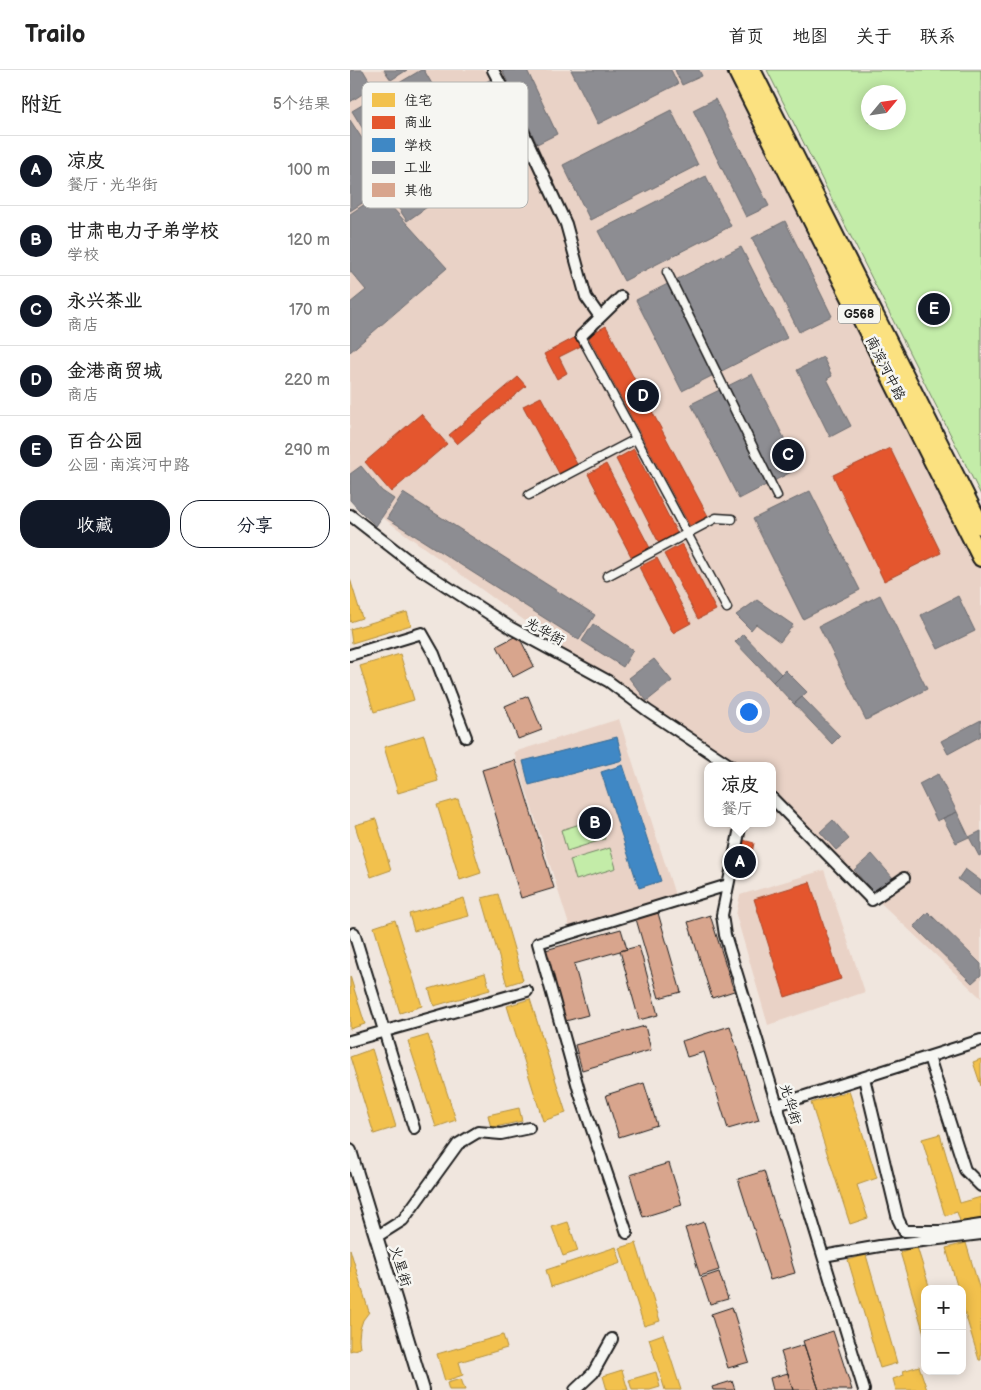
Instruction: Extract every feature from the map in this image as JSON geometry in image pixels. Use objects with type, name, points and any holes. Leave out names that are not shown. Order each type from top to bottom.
[{"type":"highway","name":"南滨河中路","points":[[736,70],[981,558]]},
{"type":"highway","name":"南滨河中路","points":[[752,70],[981,526]]},
{"type":"street","points":[[493,70],[499,82]]},
{"type":"street","points":[[528,141],[566,224],[586,297],[600,317]]},
{"type":"street","points":[[667,272],[777,496]]},
{"type":"street","points":[[621,297],[581,336],[727,608]]},
{"type":"street","points":[[529,495],[636,439]]},
{"type":"street","name":"光华街","points":[[350,515],[417,567],[511,628],[608,681],[648,711],[725,762]]},
{"type":"street","points":[[607,576],[716,518],[732,519]]},
{"type":"street","points":[[350,655],[422,633],[434,654],[466,736]]},
{"type":"street","points":[[776,802],[872,900],[904,878]]},
{"type":"street","name":"光华街","points":[[740,827],[722,915],[725,935],[864,1390]]},
{"type":"street","points":[[627,1233],[580,1094],[538,942],[728,885]]},
{"type":"street","points":[[354,933],[414,1128]]},
{"type":"street","points":[[350,1041],[527,991]]},
{"type":"street","points":[[777,1105],[981,1040]]},
{"type":"street","points":[[929,1057],[965,1170],[981,1186]]},
{"type":"street","points":[[864,1078],[898,1219],[904,1231],[941,1231],[981,1225]]},
{"type":"street","points":[[376,1237],[403,1220],[458,1144],[478,1132],[501,1134],[529,1128]]},
{"type":"street","name":"火星街","points":[[350,1151],[423,1390]]},
{"type":"street","points":[[823,1256],[880,1246],[981,1234]]},
{"type":"street","points":[[575,1390],[593,1373],[612,1340]]},
{"type":"shaded area","points":[[350,70],[730,70],[981,539],[981,998],[776,804],[776,762],[719,762],[350,494]]},
{"type":"shaded area","points":[[619,719],[675,895],[570,928],[514,752]]},
{"type":"shaded area","points":[[824,870],[865,992],[768,1025],[736,915],[740,895]]},
{"type":"green space","points":[[767,70],[981,70],[981,495]]},
{"type":"green space","points":[[599,818],[605,839],[567,851],[561,830]]},
{"type":"green space","points":[[610,848],[616,868],[576,880],[570,860]]},
{"type":"building: 住宅","points":[[350,579],[362,618],[350,622]]},
{"type":"building: 住宅","points":[[407,612],[411,625],[352,643],[350,629]]},
{"type":"building: 住宅","points":[[400,654],[414,700],[374,712],[360,666]]},
{"type":"building: 住宅","points":[[424,735],[438,781],[398,793],[384,747]]},
{"type":"building: 住宅","points":[[458,799],[481,873],[460,880],[437,805]]},
{"type":"building: 住宅","points":[[376,819],[391,870],[371,877],[355,825]]},
{"type":"building: 住宅","points":[[498,894],[523,980],[507,985],[482,898]]},
{"type":"building: 住宅","points":[[464,898],[469,916],[414,931],[409,914]]},
{"type":"building: 住宅","points":[[395,920],[422,1006],[400,1013],[374,927]]},
{"type":"building: 住宅","points":[[485,973],[490,990],[434,1006],[429,989]]},
{"type":"building: 住宅","points":[[350,976],[365,1024],[350,1029]]},
{"type":"building: 住宅","points":[[530,999],[566,1113],[543,1121],[507,1006]]},
{"type":"building: 住宅","points":[[428,1035],[456,1120],[436,1127],[408,1041]]},
{"type":"building: 住宅","points":[[372,1049],[396,1127],[374,1134],[350,1057]]},
{"type":"building: 住宅","points":[[981,1059],[981,1086],[973,1062]]},
{"type":"building: 住宅","points":[[849,1091],[877,1178],[857,1185],[868,1218],[850,1224],[811,1103]]},
{"type":"building: 住宅","points":[[519,1108],[522,1121],[491,1128],[488,1115]]},
{"type":"building: 住宅","points":[[940,1134],[960,1203],[981,1197],[981,1218],[961,1224],[957,1212],[945,1216],[922,1139]]},
{"type":"building: 住宅","points":[[568,1222],[578,1251],[563,1256],[552,1227]]},
{"type":"building: 住宅","points":[[636,1243],[660,1321],[644,1326],[620,1248]]},
{"type":"building: 住宅","points":[[966,1243],[981,1294],[981,1360],[979,1360],[966,1316],[966,1285],[957,1285],[946,1248]]},
{"type":"building: 住宅","points":[[616,1247],[621,1263],[551,1287],[546,1270]]},
{"type":"building: 住宅","points":[[917,1247],[929,1285],[921,1285],[921,1323],[900,1252]]},
{"type":"building: 住宅","points":[[350,1249],[369,1312],[363,1320],[360,1329],[360,1348],[350,1351]]},
{"type":"building: 住宅","points":[[866,1255],[897,1363],[880,1368],[848,1260]]},
{"type":"building: 住宅","points":[[663,1334],[681,1390],[665,1390],[649,1339]]},
{"type":"building: 住宅","points":[[503,1335],[507,1348],[459,1362],[463,1375],[445,1381],[437,1354]]},
{"type":"building: 住宅","points":[[919,1366],[927,1390],[896,1390],[893,1379],[904,1375],[903,1371]]},
{"type":"building: 住宅","points":[[622,1370],[628,1390],[607,1390],[603,1376]]},
{"type":"building: 住宅","points":[[656,1372],[660,1387],[650,1390],[632,1390],[629,1380]]},
{"type":"building: 住宅","points":[[461,1379],[465,1390],[449,1390],[447,1383]]},
{"type":"building: 商业","points":[[606,326],[708,516],[690,526],[588,336]]},
{"type":"building: 商业","points":[[576,337],[581,346],[559,357],[567,373],[557,379],[544,354]]},
{"type":"building: 商业","points":[[518,377],[526,386],[457,444],[449,435]]},
{"type":"building: 商业","points":[[541,397],[578,466],[560,475],[523,406]]},
{"type":"building: 商业","points":[[421,414],[447,444],[391,492],[365,462]]},
{"type":"building: 商业","points":[[890,448],[941,553],[884,581],[833,475]]},
{"type":"building: 商业","points":[[634,449],[677,533],[659,543],[616,459]]},
{"type":"building: 商业","points":[[606,464],[650,548],[632,558],[588,474]]},
{"type":"building: 商业","points":[[682,544],[716,610],[698,619],[664,554]]},
{"type":"building: 商业","points":[[657,558],[691,623],[673,633],[639,567]]},
{"type":"building: 商业","points":[[743,840],[754,843],[747,877],[735,875]]},
{"type":"building: 商业","points":[[810,882],[841,979],[785,997],[754,899]]},
{"type":"building: 学校","points":[[617,737],[623,760],[529,785],[523,761]]},
{"type":"building: 学校","points":[[623,765],[661,881],[639,888],[601,772]]},
{"type":"building: 工业","points":[[363,70],[370,82],[362,82],[362,94],[350,102],[350,71]]},
{"type":"building: 工业","points":[[384,70],[407,70],[391,80]]},
{"type":"building: 工业","points":[[424,70],[431,82],[401,82]]},
{"type":"building: 工业","points":[[502,70],[527,70],[557,134],[537,144],[528,125],[528,82],[508,82]]},
{"type":"building: 工业","points":[[571,70],[671,70],[678,84],[598,124]]},
{"type":"building: 工业","points":[[675,70],[699,70],[702,76],[682,85]]},
{"type":"building: 工业","points":[[715,99],[769,206],[746,217],[693,110]]},
{"type":"building: 工业","points":[[362,105],[362,127],[352,111]]},
{"type":"building: 工业","points":[[671,110],[698,165],[590,220],[563,165]]},
{"type":"building: 工业","points":[[350,120],[362,138],[362,203],[350,211]]},
{"type":"building: 工业","points":[[706,176],[731,226],[624,281],[598,231]]},
{"type":"building: 工业","points":[[362,206],[362,208],[393,208],[447,268],[350,352],[350,303],[366,290],[350,271],[350,214]]},
{"type":"building: 工业","points":[[398,208],[426,208],[407,221]]},
{"type":"building: 工业","points":[[785,221],[832,316],[799,332],[752,238]]},
{"type":"building: 工业","points":[[741,247],[787,338],[682,391],[636,300]]},
{"type":"building: 工业","points":[[823,357],[832,376],[827,379],[851,426],[830,437],[797,370]]},
{"type":"building: 工业","points":[[752,374],[799,468],[739,499],[691,404]]},
{"type":"building: 工业","points":[[361,466],[382,491],[394,499],[376,526],[350,500],[350,474]]},
{"type":"building: 工业","points":[[810,491],[860,590],[803,619],[753,519]]},
{"type":"building: 工业","points":[[403,493],[595,615],[579,640],[387,518]]},
{"type":"building: 工业","points":[[880,595],[927,689],[866,720],[819,626]]},
{"type":"building: 工业","points":[[958,596],[975,631],[938,649],[921,615]]},
{"type":"building: 工业","points":[[757,600],[793,625],[780,642],[756,624],[751,630],[736,615]]},
{"type":"building: 工业","points":[[593,624],[633,650],[623,667],[582,641]]},
{"type":"building: 工业","points":[[743,634],[781,674],[773,682],[735,642]]},
{"type":"building: 工业","points":[[654,659],[672,681],[647,701],[629,678]]},
{"type":"building: 工业","points":[[785,670],[807,692],[794,704],[773,682]]},
{"type":"building: 工业","points":[[802,697],[840,736],[832,744],[794,704]]},
{"type":"building: 工业","points":[[981,720],[981,736],[948,754],[941,741]]},
{"type":"building: 工业","points":[[938,774],[957,812],[937,821],[919,784]]},
{"type":"building: 工业","points":[[957,812],[969,837],[956,843],[943,818]]},
{"type":"building: 工业","points":[[833,820],[849,839],[836,850],[820,832]]},
{"type":"building: 工业","points":[[981,831],[981,855],[979,856],[969,837]]},
{"type":"building: 工业","points":[[872,854],[893,878],[875,894],[854,870]]},
{"type":"building: 工业","points":[[965,869],[981,881],[981,896],[958,879]]},
{"type":"building: 工业","points":[[928,912],[981,964],[981,975],[972,983],[914,926]]},
{"type":"building: 其他","points":[[518,635],[534,666],[513,677],[497,646]]},
{"type":"building: 其他","points":[[528,696],[542,730],[518,739],[505,706]]},
{"type":"building: 其他","points":[[515,760],[554,888],[521,898],[482,770]]},
{"type":"building: 其他","points":[[658,913],[681,992],[659,998],[636,919]]},
{"type":"building: 其他","points":[[710,915],[734,991],[712,998],[688,922]]},
{"type":"building: 其他","points":[[621,929],[627,949],[574,964],[588,1015],[562,1022],[542,951]]},
{"type":"building: 其他","points":[[639,946],[658,1015],[639,1020],[620,951]]},
{"type":"building: 其他","points":[[645,1026],[651,1050],[582,1070],[575,1045]]},
{"type":"building: 其他","points":[[730,1026],[759,1120],[728,1129],[704,1052],[687,1057],[682,1041]]},
{"type":"building: 其他","points":[[644,1083],[657,1125],[619,1137],[606,1095]]},
{"type":"building: 其他","points":[[669,1163],[682,1205],[643,1217],[630,1175]]},
{"type":"building: 其他","points":[[764,1171],[795,1273],[770,1280],[738,1179]]},
{"type":"building: 其他","points":[[704,1222],[719,1270],[700,1276],[685,1228]]},
{"type":"building: 其他","points":[[719,1272],[728,1299],[710,1304],[701,1278]]},
{"type":"building: 其他","points":[[732,1307],[749,1362],[728,1368],[711,1314]]},
{"type":"building: 其他","points":[[833,1331],[852,1390],[819,1390],[803,1341]]},
{"type":"building: 其他","points":[[804,1345],[819,1390],[793,1390],[781,1352]]},
{"type":"building: 其他","points":[[788,1373],[793,1390],[773,1390],[770,1378]]},
{"type":"building: 其他","points":[[732,1381],[735,1390],[713,1390],[712,1387]]},
{"type":"place","name":"百合公园","points":[[934,309]]},
{"type":"place","name":"金港商贸城","points":[[643,396]]},
{"type":"place","name":"永兴茶业","points":[[788,455]]},
{"type":"place","name":"甘肃电力子弟学校","points":[[595,823]]},
{"type":"place","name":"凉皮","points":[[740,862]]}]
